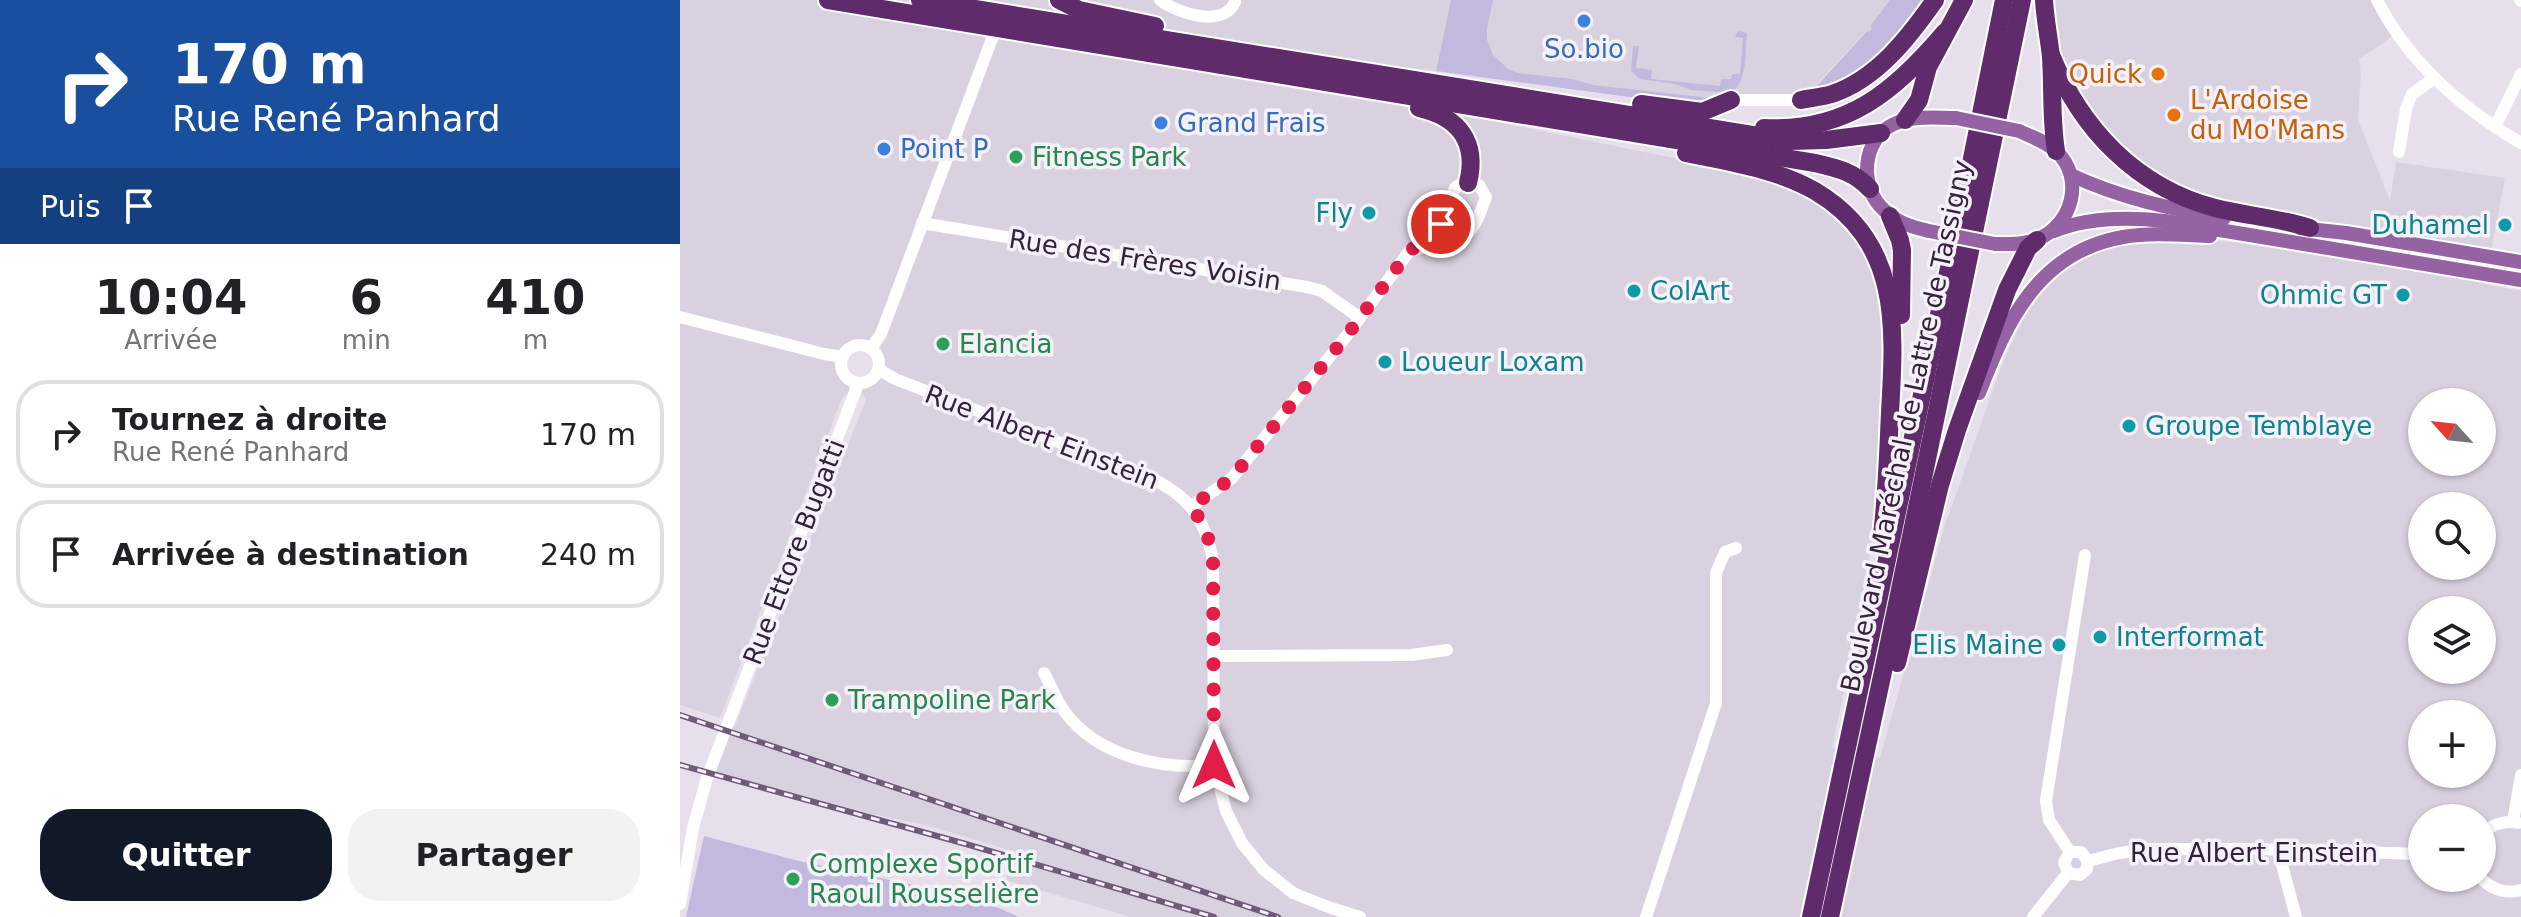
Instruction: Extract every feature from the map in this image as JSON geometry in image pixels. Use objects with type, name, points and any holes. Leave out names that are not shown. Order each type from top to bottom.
[{"type":"highway","points":[[828,0],[1826,165],[1858,177],[1870,189]]},
{"type":"highway","points":[[920,0],[1790,141],[1881,133]]},
{"type":"highway","points":[[1059,0],[1079,10],[1330,65]]},
{"type":"highway","points":[[1801,100],[1831,94],[1855,83],[1876,68],[1913,31],[1935,0]]},
{"type":"highway","points":[[1905,120],[1919,100],[1928,67],[1964,0]]},
{"type":"highway","name":"Boulevard Maréchal de Lattre de Tassigny","points":[[1882,583],[2004,0]]},
{"type":"highway","name":"Boulevard Maréchal de Lattre de Tassigny","points":[[1840,862],[1884,667],[2022,0]]},
{"type":"highway","points":[[2044,0],[2051,55],[2051,117],[2056,151]]},
{"type":"highway","points":[[1656,118],[1664,113],[1779,128],[1849,114],[1895,85],[1945,32]]},
{"type":"highway","points":[[2051,55],[2071,98],[2090,126],[2111,149],[2146,178],[2210,207],[2286,220],[2308,236]]},
{"type":"highway","points":[[1352,88],[1370,98],[1435,112],[1456,124],[1472,159],[1468,183]]},
{"type":"highway","points":[[1599,109],[1623,102],[1702,112],[1731,100]]},
{"type":"highway","points":[[1461,106],[1781,176],[1814,191],[1848,216],[1862,233],[1886,282],[1893,336],[1885,506],[1878,559],[1882,583],[1811,917]]},
{"type":"highway","points":[[1889,428],[1900,352],[1902,262],[1900,240],[1890,216]]},
{"type":"highway","points":[[1830,917],[1840,862],[1858,819],[1940,485],[1957,430],[2007,290],[2028,248],[2046,236]]},
{"type":"main road","points":[[2046,236],[2068,211],[2072,198],[2071,175],[2056,151],[2019,131],[1956,118],[1905,120],[1881,133],[1874,143],[1868,162],[1870,189],[1875,201],[1901,223],[1929,231],[1995,244],[2015,244],[2046,236],[2065,226],[2139,219],[2262,237]]},
{"type":"main road","points":[[2071,175],[2164,208],[2290,228],[2308,236],[2521,280]]},
{"type":"main road","points":[[1940,485],[1950,473],[1984,380],[2020,304],[2050,271],[2085,249],[2122,237],[2150,234],[2308,236],[2521,262]]},
{"type":"street","points":[[1160,0],[1182,12],[1210,16],[1226,13],[1235,2]]},
{"type":"street","points":[[2377,0],[2396,34],[2433,79],[2521,143]]},
{"type":"street","points":[[872,347],[881,334],[993,36]]},
{"type":"street","points":[[2495,127],[2521,74]]},
{"type":"street","points":[[2399,152],[2406,109],[2412,94],[2433,79]]},
{"type":"street","points":[[1731,100],[1801,100]]},
{"type":"street","points":[[1192,506],[1232,478],[1408,253],[1441,224],[1455,188],[1462,183],[1479,185],[1486,197],[1473,229],[1460,237],[1453,236],[1408,253]]},
{"type":"street","name":"Rue des Frères Voisin","points":[[922,223],[1307,287],[1322,291],[1360,318]]},
{"type":"street","points":[[1441,224],[1453,236]]},
{"type":"street","points":[[680,317],[843,357]]},
{"type":"street","points":[[857,344],[872,347],[878,359],[878,369],[870,380],[858,384],[850,380],[843,373],[843,357],[847,350],[857,344]]},
{"type":"street","name":"Rue Albert Einstein","points":[[878,369],[895,379],[1147,476],[1165,484],[1192,506],[1207,533],[1213,561],[1214,765],[1226,811],[1242,843],[1263,869],[1293,893],[1360,917]]},
{"type":"street","name":"Rue Ettore Bugatti","points":[[680,904],[697,814],[728,721],[858,384]]},
{"type":"street","points":[[1646,917],[1716,703],[1716,573],[1725,552],[1736,548]]},
{"type":"street","points":[[2070,852],[2049,820],[2046,801],[2085,555]]},
{"type":"street","points":[[1214,656],[1411,655],[1447,650]]},
{"type":"street","points":[[1044,673],[1065,712],[1093,738],[1153,764],[1188,767],[1214,765]]},
{"type":"street","points":[[2496,825],[2505,821],[2517,823],[2521,775]]},
{"type":"street","name":"Rue Albert Einstein","points":[[2088,861],[2149,849],[2408,854]]},
{"type":"street","points":[[2278,850],[2296,917]]},
{"type":"street","points":[[2068,873],[2080,875],[2087,869],[2088,861],[2081,852],[2070,852]]},
{"type":"street","points":[[2068,873],[2064,862],[2070,852]]},
{"type":"street","points":[[2033,917],[2068,873]]},
{"type":"street","points":[[2496,888],[2521,891]]},
{"type":"shaded area","points":[[680,0],[1451,0],[1436,71],[1013,23],[1703,164],[1787,185],[1848,221],[1877,267],[1886,320],[1881,479],[1864,596],[1832,748],[1880,758],[1945,525],[2003,362],[2028,307],[2054,276],[2110,247],[2151,241],[2199,240],[2307,250],[2313,223],[2242,210],[2154,178],[2121,150],[2080,96],[2060,50],[2052,0],[2377,0],[2396,34],[2359,59],[2358,119],[2390,201],[2396,162],[2505,178],[2485,284],[2521,291],[2521,917],[1131,917],[1006,880],[1009,850],[929,826],[829,805],[709,772],[725,730],[735,726],[866,400],[858,384],[842,398],[720,718],[680,705]],"holes":[[[861,344],[874,351],[879,364],[875,376],[859,384],[845,376],[842,363],[847,350]]]},
{"type":"shaded area","points":[[1451,0],[1493,0],[1487,40],[1493,55],[1508,69],[1518,73],[1720,99],[1703,107],[1436,71]]},
{"type":"shaded area","points":[[1475,0],[1905,0],[1893,18],[1881,11],[1870,26],[1875,30],[1871,34],[1866,31],[1816,85],[1813,93],[1722,100],[1459,74]]},
{"type":"shaded area","points":[[1890,0],[1930,0],[1913,25],[1851,82],[1813,90],[1869,32],[1870,26]]},
{"type":"shaded area","points":[[1738,31],[1747,33],[1745,66],[1740,81],[1731,93],[1691,90],[1675,84],[1640,79],[1631,71],[1633,46],[1639,46],[1636,68],[1652,70],[1651,79],[1720,86],[1721,79],[1731,79],[1732,74],[1740,74],[1743,38],[1735,37]]},
{"type":"shaded area","name":"Complexe Sportif Raoul Rousselière","points":[[704,836],[799,861],[976,898],[1019,917],[686,917]]},
{"type":"railway","points":[[680,715],[1278,917]]},
{"type":"railway","points":[[680,765],[1214,917]]},
{"type":"place","name":"So.bio","points":[[1584,21]]},
{"type":"place","name":"Quick","points":[[2158,74]]},
{"type":"place","name":"L'Ardoise du Mo'Mans","points":[[2174,115]]},
{"type":"place","name":"Grand Frais","points":[[1161,123]]},
{"type":"place","name":"Point P","points":[[884,149]]},
{"type":"place","name":"Fitness Park","points":[[1016,157]]},
{"type":"place","name":"Fly","points":[[1369,213]]},
{"type":"place","name":"Duhamel","points":[[2505,225]]},
{"type":"place","name":"ColArt","points":[[1634,291]]},
{"type":"place","name":"Ohmic GT","points":[[2403,295]]},
{"type":"place","name":"Elancia","points":[[943,344]]},
{"type":"place","name":"Loueur Loxam","points":[[1385,362]]},
{"type":"place","name":"Groupe Temblaye","points":[[2129,426]]},
{"type":"place","name":"Interformat","points":[[2100,637]]},
{"type":"place","name":"Elis Maine","points":[[2059,645]]},
{"type":"place","name":"Trampoline Park","points":[[832,700]]},
{"type":"place","name":"Complexe Sportif Raoul Rousselière","points":[[793,879]]},
{"type":"route","points":[[1214,765],[1213,561],[1207,533],[1192,506],[1232,478],[1348,334],[1408,253],[1441,224]]}]
